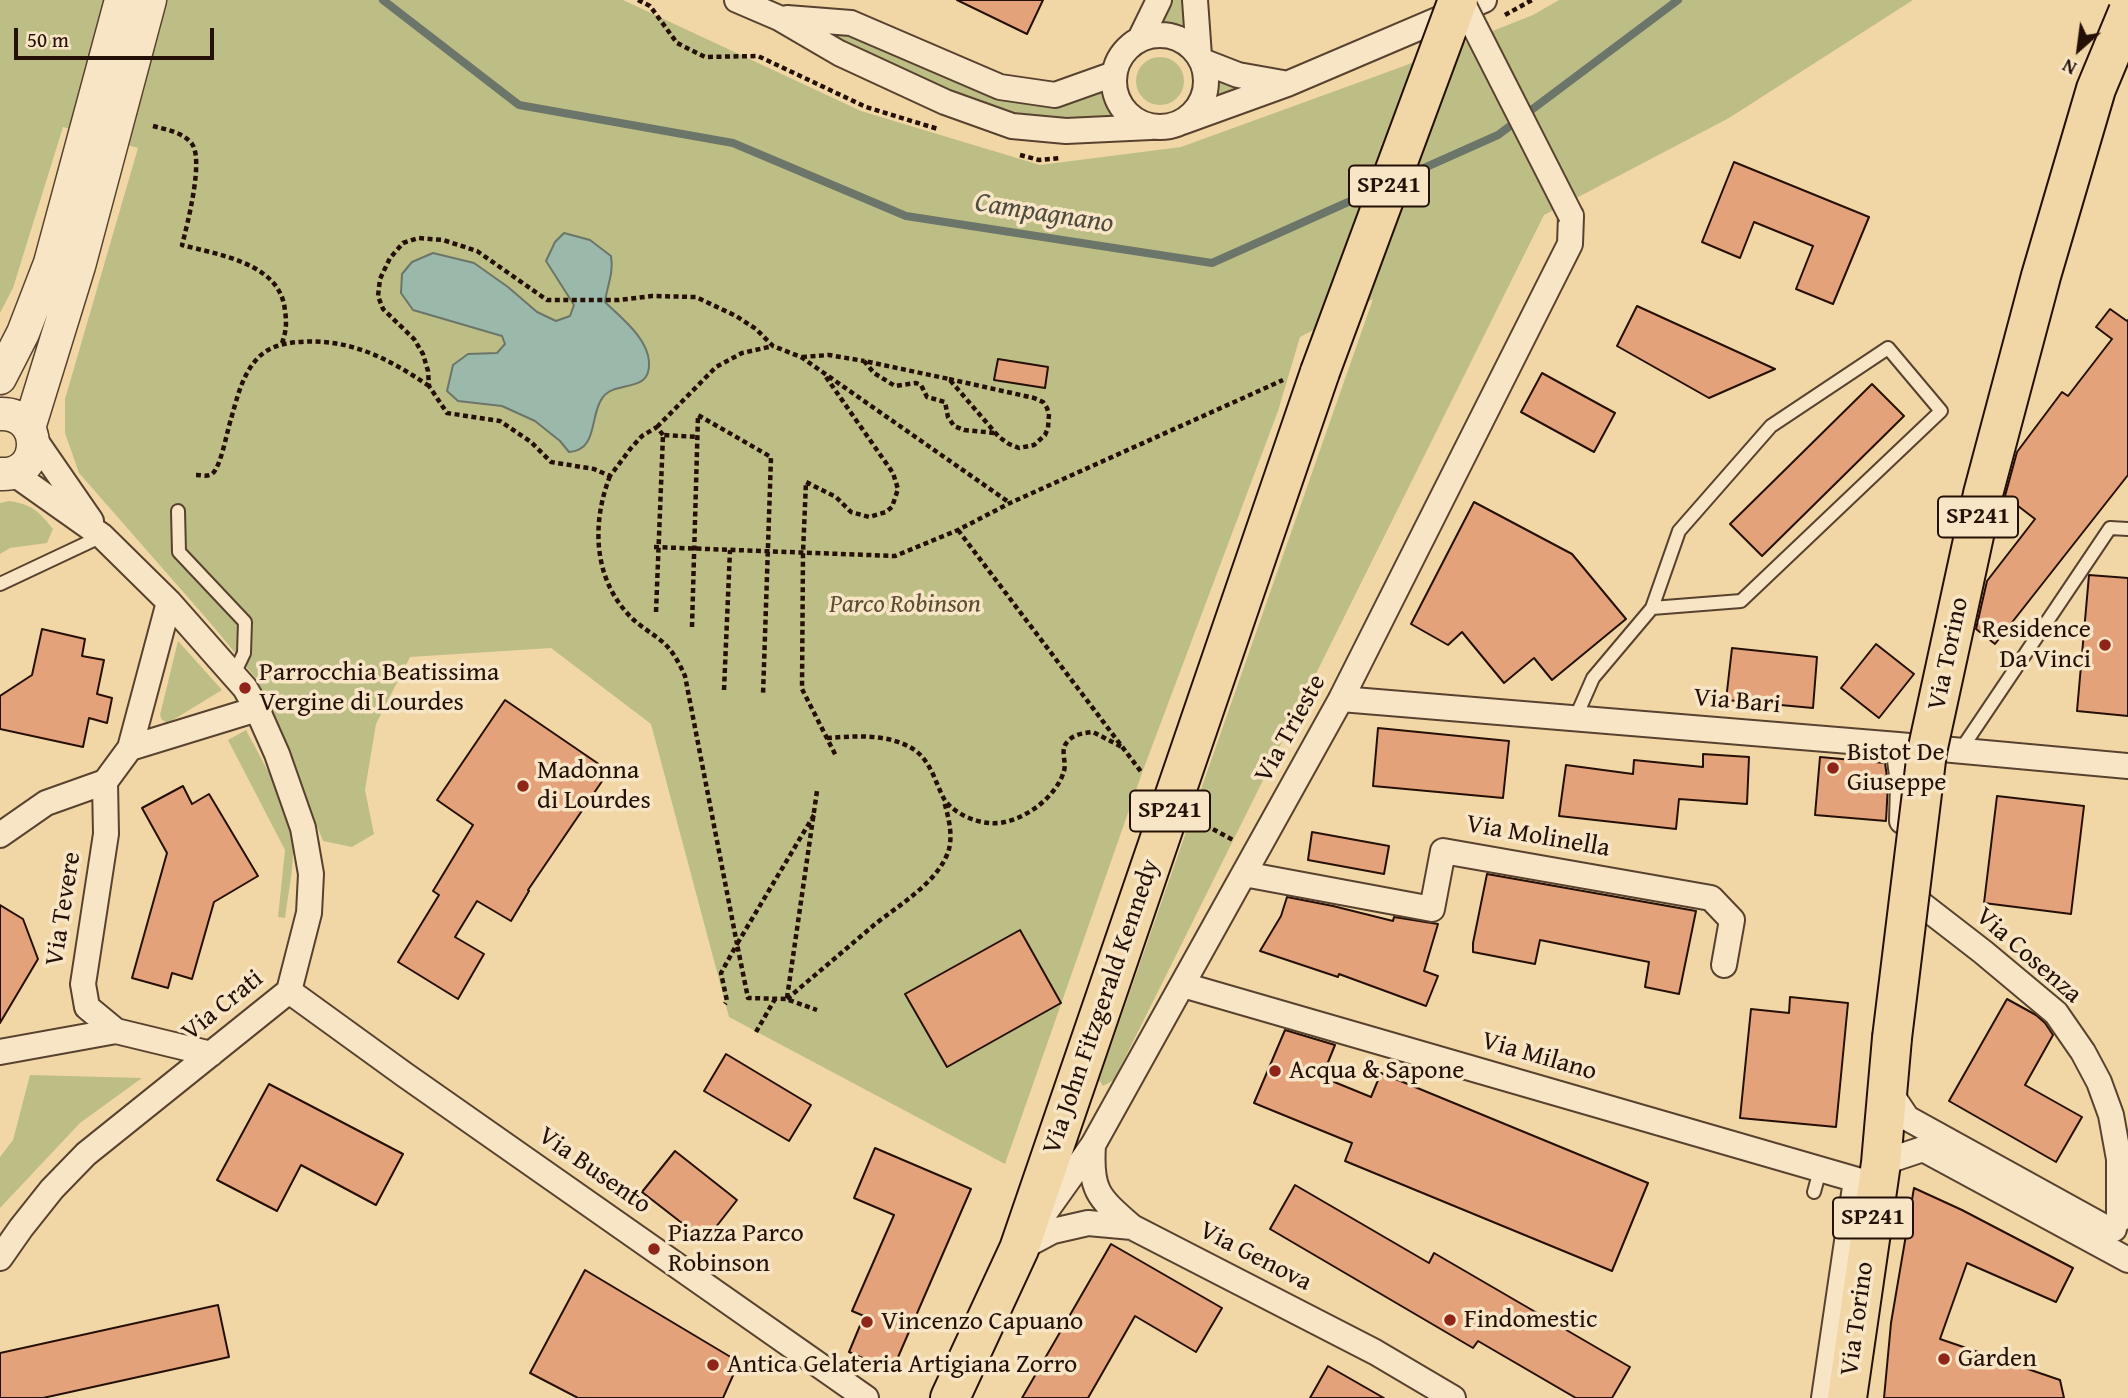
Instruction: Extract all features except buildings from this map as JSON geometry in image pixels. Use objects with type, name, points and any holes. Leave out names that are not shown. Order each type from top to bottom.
[{"type":"main road","name":"SP241","points":[[1305,375],[1460,0]]},
{"type":"main road","name":"Via Torino","points":[[1847,1398],[1872,1176],[1889,1091],[1892,1038],[1927,752],[1983,494],[2040,276],[2096,89],[2128,12]]},
{"type":"main road","name":"Via John Fitzgerald Kennedy","points":[[951,1398],[1020,1249],[1305,375]]},
{"type":"street","points":[[4,475],[27,463],[34,446],[31,433],[121,0]]},
{"type":"street","points":[[0,378],[23,333],[65,265],[150,0]]},
{"type":"street","points":[[737,0],[779,18],[839,53],[945,102],[1012,126],[1066,131],[1167,127],[1287,84],[1484,0]]},
{"type":"street","points":[[1140,39],[1159,0]]},
{"type":"street","points":[[1182,122],[1194,113],[1202,102],[1206,81],[1195,0]]},
{"type":"street","name":"Via Trieste","points":[[1020,1249],[1093,1144],[1341,699],[1570,244],[1571,216],[1460,0]]},
{"type":"street","points":[[779,18],[851,23],[1000,88],[1055,95],[1114,74]]},
{"type":"street","points":[[1151,127],[1126,114],[1118,102],[1114,88],[1118,60],[1127,47],[1140,39],[1153,35],[1180,39],[1191,46],[1201,58],[1238,75],[1287,84]]},
{"type":"street","points":[[0,414],[15,416],[31,433]]},
{"type":"street","name":"Via Crati","points":[[0,1258],[51,1189],[86,1154],[289,991],[309,913],[311,874],[303,828],[276,754],[245,688],[169,602],[102,536],[31,433]]},
{"type":"street","name":"Via Crati","points":[[4,475],[102,536]]},
{"type":"street","points":[[0,835],[46,803],[105,782],[130,748],[169,602]]},
{"type":"street","name":"Via Bari","points":[[1341,699],[2128,766]]},
{"type":"street","points":[[130,748],[257,709]]},
{"type":"street","name":"Via Cosenza","points":[[1898,745],[1903,783],[1900,873],[1921,904],[2056,1013],[2083,1052],[2099,1082],[2111,1115],[2119,1159],[2120,1221],[2115,1247],[2128,1259]]},
{"type":"street","name":"Via Tevere","points":[[105,782],[106,834],[83,984],[87,1007],[116,1031]]},
{"type":"street","name":"Via Molinella","points":[[1244,874],[1432,909],[1443,851],[1710,898],[1732,920],[1724,965]]},
{"type":"street","name":"Via Milano","points":[[1183,985],[1817,1181],[1872,1176]]},
{"type":"street","name":"Via Busento","points":[[289,991],[866,1398]]},
{"type":"street","name":"Via Tevere","points":[[0,1052],[116,1031],[211,1054]]},
{"type":"street","points":[[1889,1091],[1907,1118],[2108,1229],[2120,1221]]},
{"type":"street","points":[[1093,1144],[1093,1179],[1096,1188],[1107,1204],[1132,1227]]},
{"type":"street","name":"Via Cosenza","points":[[1872,1176],[1923,1149],[2128,1259]]},
{"type":"street","points":[[1824,1398],[1872,1176]]},
{"type":"street","name":"Via Genova","points":[[1020,1249],[1053,1231],[1088,1223],[1132,1227],[1375,1352],[1453,1398]]},
{"type":"lane","points":[[1575,719],[1593,678],[1652,608],[1679,531],[1771,426],[1888,348],[1941,411],[1741,601],[1652,608]]},
{"type":"lane","points":[[178,511],[179,552],[245,622],[244,653],[234,674]]},
{"type":"lane","points":[[1960,751],[2110,528],[2128,529]]},
{"type":"lane","points":[[0,584],[102,536]]},
{"type":"path","points":[[153,126],[180,134],[195,147],[197,159],[194,184],[182,246],[243,262],[262,272],[284,301],[286,333],[282,344]]},
{"type":"path","points":[[429,386],[423,354],[414,339],[383,309],[378,296],[380,279],[390,258],[402,243],[418,238],[462,244],[477,251],[547,300],[696,297],[736,316],[756,329],[773,345],[801,357],[1010,503]]},
{"type":"path","points":[[196,475],[208,476],[213,473],[224,447],[241,385],[257,358],[268,349],[282,344],[334,341],[384,359],[429,386],[447,413],[500,421],[531,442],[551,462],[594,469],[610,476]]},
{"type":"path","points":[[773,345],[742,353],[716,367],[657,427],[637,442],[610,476],[604,490],[598,524],[598,544],[613,594],[627,613],[667,646],[678,660],[685,676],[748,998],[786,999],[817,1010]]},
{"type":"path","points":[[801,357],[830,355],[864,361],[949,379],[1034,398],[1043,402],[1049,414],[1045,435],[1034,445],[1019,448],[1004,441],[949,379]]},
{"type":"path","points":[[864,361],[874,373],[895,386],[916,383],[921,385],[927,397],[945,402],[948,416],[954,426],[964,430],[995,433]]},
{"type":"path","points":[[823,372],[893,474],[898,489],[892,507],[886,512],[869,517],[851,512],[836,497],[806,482],[802,689],[836,756]]},
{"type":"path","points":[[657,547],[895,556],[1305,375]]},
{"type":"path","points":[[692,627],[698,415],[771,457],[763,695]]},
{"type":"path","points":[[656,612],[663,435],[657,427]]},
{"type":"path","points":[[663,435],[698,437]]},
{"type":"path","points":[[958,530],[1142,773]]},
{"type":"path","points":[[724,690],[730,550]]},
{"type":"path","points":[[944,800],[958,812],[975,819],[989,823],[1008,821],[1024,816],[1036,808],[1051,792],[1063,775],[1063,749],[1070,738],[1093,732],[1122,747]]},
{"type":"path","points":[[786,999],[924,887],[943,863],[949,849],[950,821],[944,800],[930,767],[917,752],[888,738],[827,738]]},
{"type":"path","points":[[786,999],[817,791]]},
{"type":"path","points":[[725,1004],[727,1001],[721,973],[814,815]]},
{"type":"path","points":[[1191,818],[1233,840]]},
{"type":"path","points":[[757,1032],[775,999]]},
{"type":"green space","name":"Parco Robinson","points":[[0,0],[623,0],[861,111],[1040,165],[1181,147],[1404,66],[1533,15],[1559,0],[1913,0],[1729,118],[1544,215],[1114,1080],[1103,1086],[1099,1080],[1373,299],[1300,337],[1278,411],[1142,773],[1005,1164],[729,1017],[651,724],[551,648],[410,657],[376,724],[365,790],[374,834],[352,847],[323,841],[258,681],[79,473],[65,433],[65,399],[138,148],[63,127],[13,288],[0,313]]},
{"type":"green space","points":[[1168,0],[1189,0],[1194,43],[1175,30],[1155,30]]},
{"type":"green space","points":[[817,27],[855,32],[998,93],[1107,84],[1112,103],[1126,120],[1014,116],[948,94],[843,46]]},
{"type":"green space","points":[[1160,57],[1177,64],[1184,81],[1177,98],[1160,105],[1143,98],[1136,81],[1143,64]]},
{"type":"green space","points":[[1216,72],[1273,85],[1201,111],[1210,97]]},
{"type":"green space","points":[[9,501],[29,506],[43,517],[53,529],[47,543],[10,548],[0,554],[0,503]]},
{"type":"green space","points":[[178,641],[222,690],[168,723],[162,720],[160,715]]},
{"type":"green space","points":[[246,730],[282,801],[291,830],[293,862],[285,918],[278,917],[285,850],[228,740]]},
{"type":"green space","points":[[30,1075],[142,1078],[80,1123],[0,1208],[0,1157],[13,1140]]},
{"type":"shaded area","points":[[564,233],[590,240],[611,256],[611,274],[605,302],[639,337],[649,362],[648,372],[639,383],[616,389],[603,397],[585,445],[579,450],[569,452],[535,421],[502,406],[458,401],[447,391],[453,365],[468,354],[497,353],[505,344],[502,336],[413,310],[401,293],[402,274],[412,262],[433,253],[474,263],[537,312],[556,321],[570,316],[574,305],[546,261],[555,242]]},
{"type":"waterway","name":"Campagnano","points":[[383,0],[519,105],[733,143],[906,216],[1212,263],[1375,190]]},
{"type":"waterway","name":"Campagnano","points":[[1406,176],[1498,135],[1678,0]]},
{"type":"place","name":"Residence Da Vinci","points":[[2105,645]]},
{"type":"place","name":"Parrocchia Beatissima Vergine di Lourdes","points":[[245,688]]},
{"type":"place","name":"Bistot De Giuseppe","points":[[1833,768]]},
{"type":"place","name":"Madonna di Lourdes","points":[[523,786]]},
{"type":"place","name":"Acqua & Sapone","points":[[1275,1071]]},
{"type":"place","name":"Piazza Parco Robinson","points":[[654,1249]]},
{"type":"place","name":"Findomestic","points":[[1450,1320]]},
{"type":"place","name":"Vincenzo Capuano","points":[[867,1322]]},
{"type":"place","name":"Garden","points":[[1944,1359]]},
{"type":"place","name":"Antica Gelateria Artigiana Zorro","points":[[713,1365]]}]
